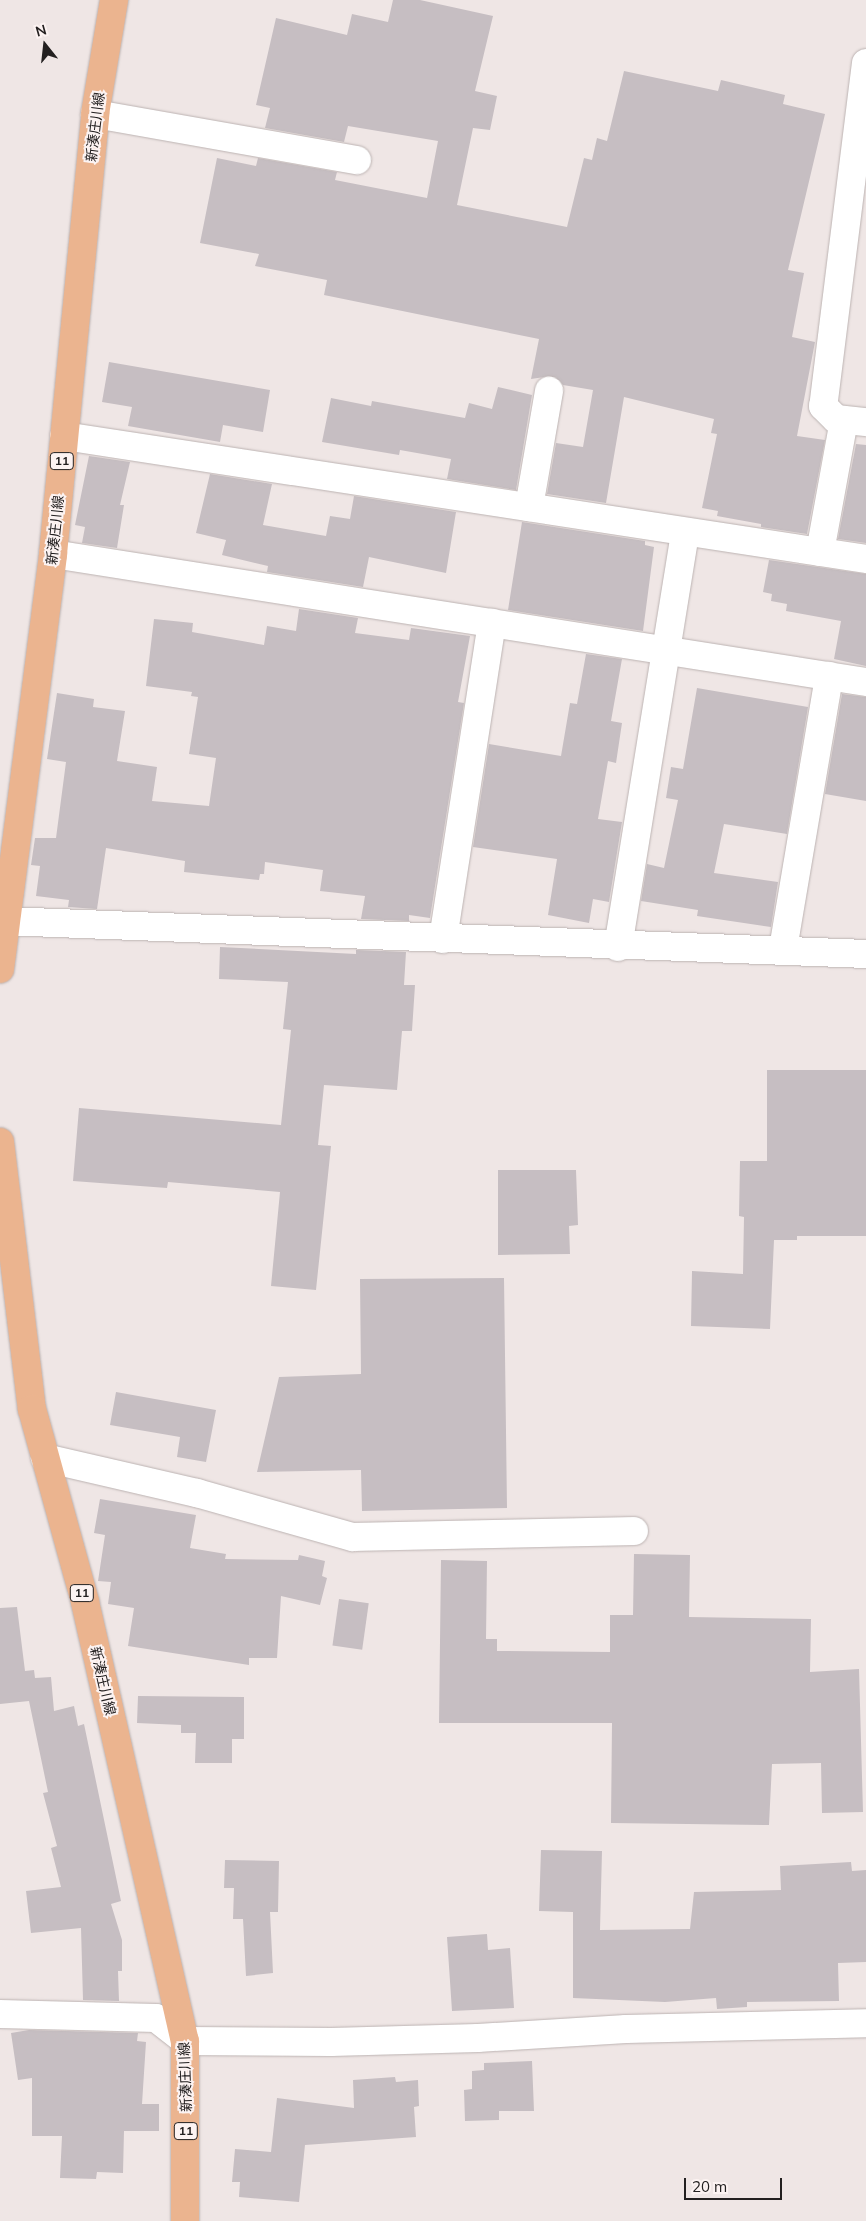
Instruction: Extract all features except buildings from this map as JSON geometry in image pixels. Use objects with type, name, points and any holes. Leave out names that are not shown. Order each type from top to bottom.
[{"type":"main road","name":"新湊庄川線","points":[[0,969],[4,921],[53,554],[95,114],[114,0]]},
{"type":"main road","name":"新湊庄川線","points":[[0,1142],[32,1409],[85,1602],[185,2041],[184,2221]]},
{"type":"street","points":[[820,552],[844,416],[866,63]]},
{"type":"street","points":[[95,114],[357,160]]},
{"type":"street","points":[[529,507],[548,391]]},
{"type":"street","points":[[64,436],[866,559]]},
{"type":"street","points":[[618,947],[685,532]]},
{"type":"street","points":[[53,554],[665,652],[866,682]]},
{"type":"street","points":[[443,939],[492,623]]},
{"type":"street","points":[[783,949],[829,676]]},
{"type":"street","points":[[4,921],[618,947],[783,949],[866,954]]},
{"type":"street","points":[[45,1458],[197,1493],[353,1537],[634,1531]]},
{"type":"street","points":[[1,2014],[156,2018],[185,2041],[380,2041],[626,2029],[866,2023]]}]
